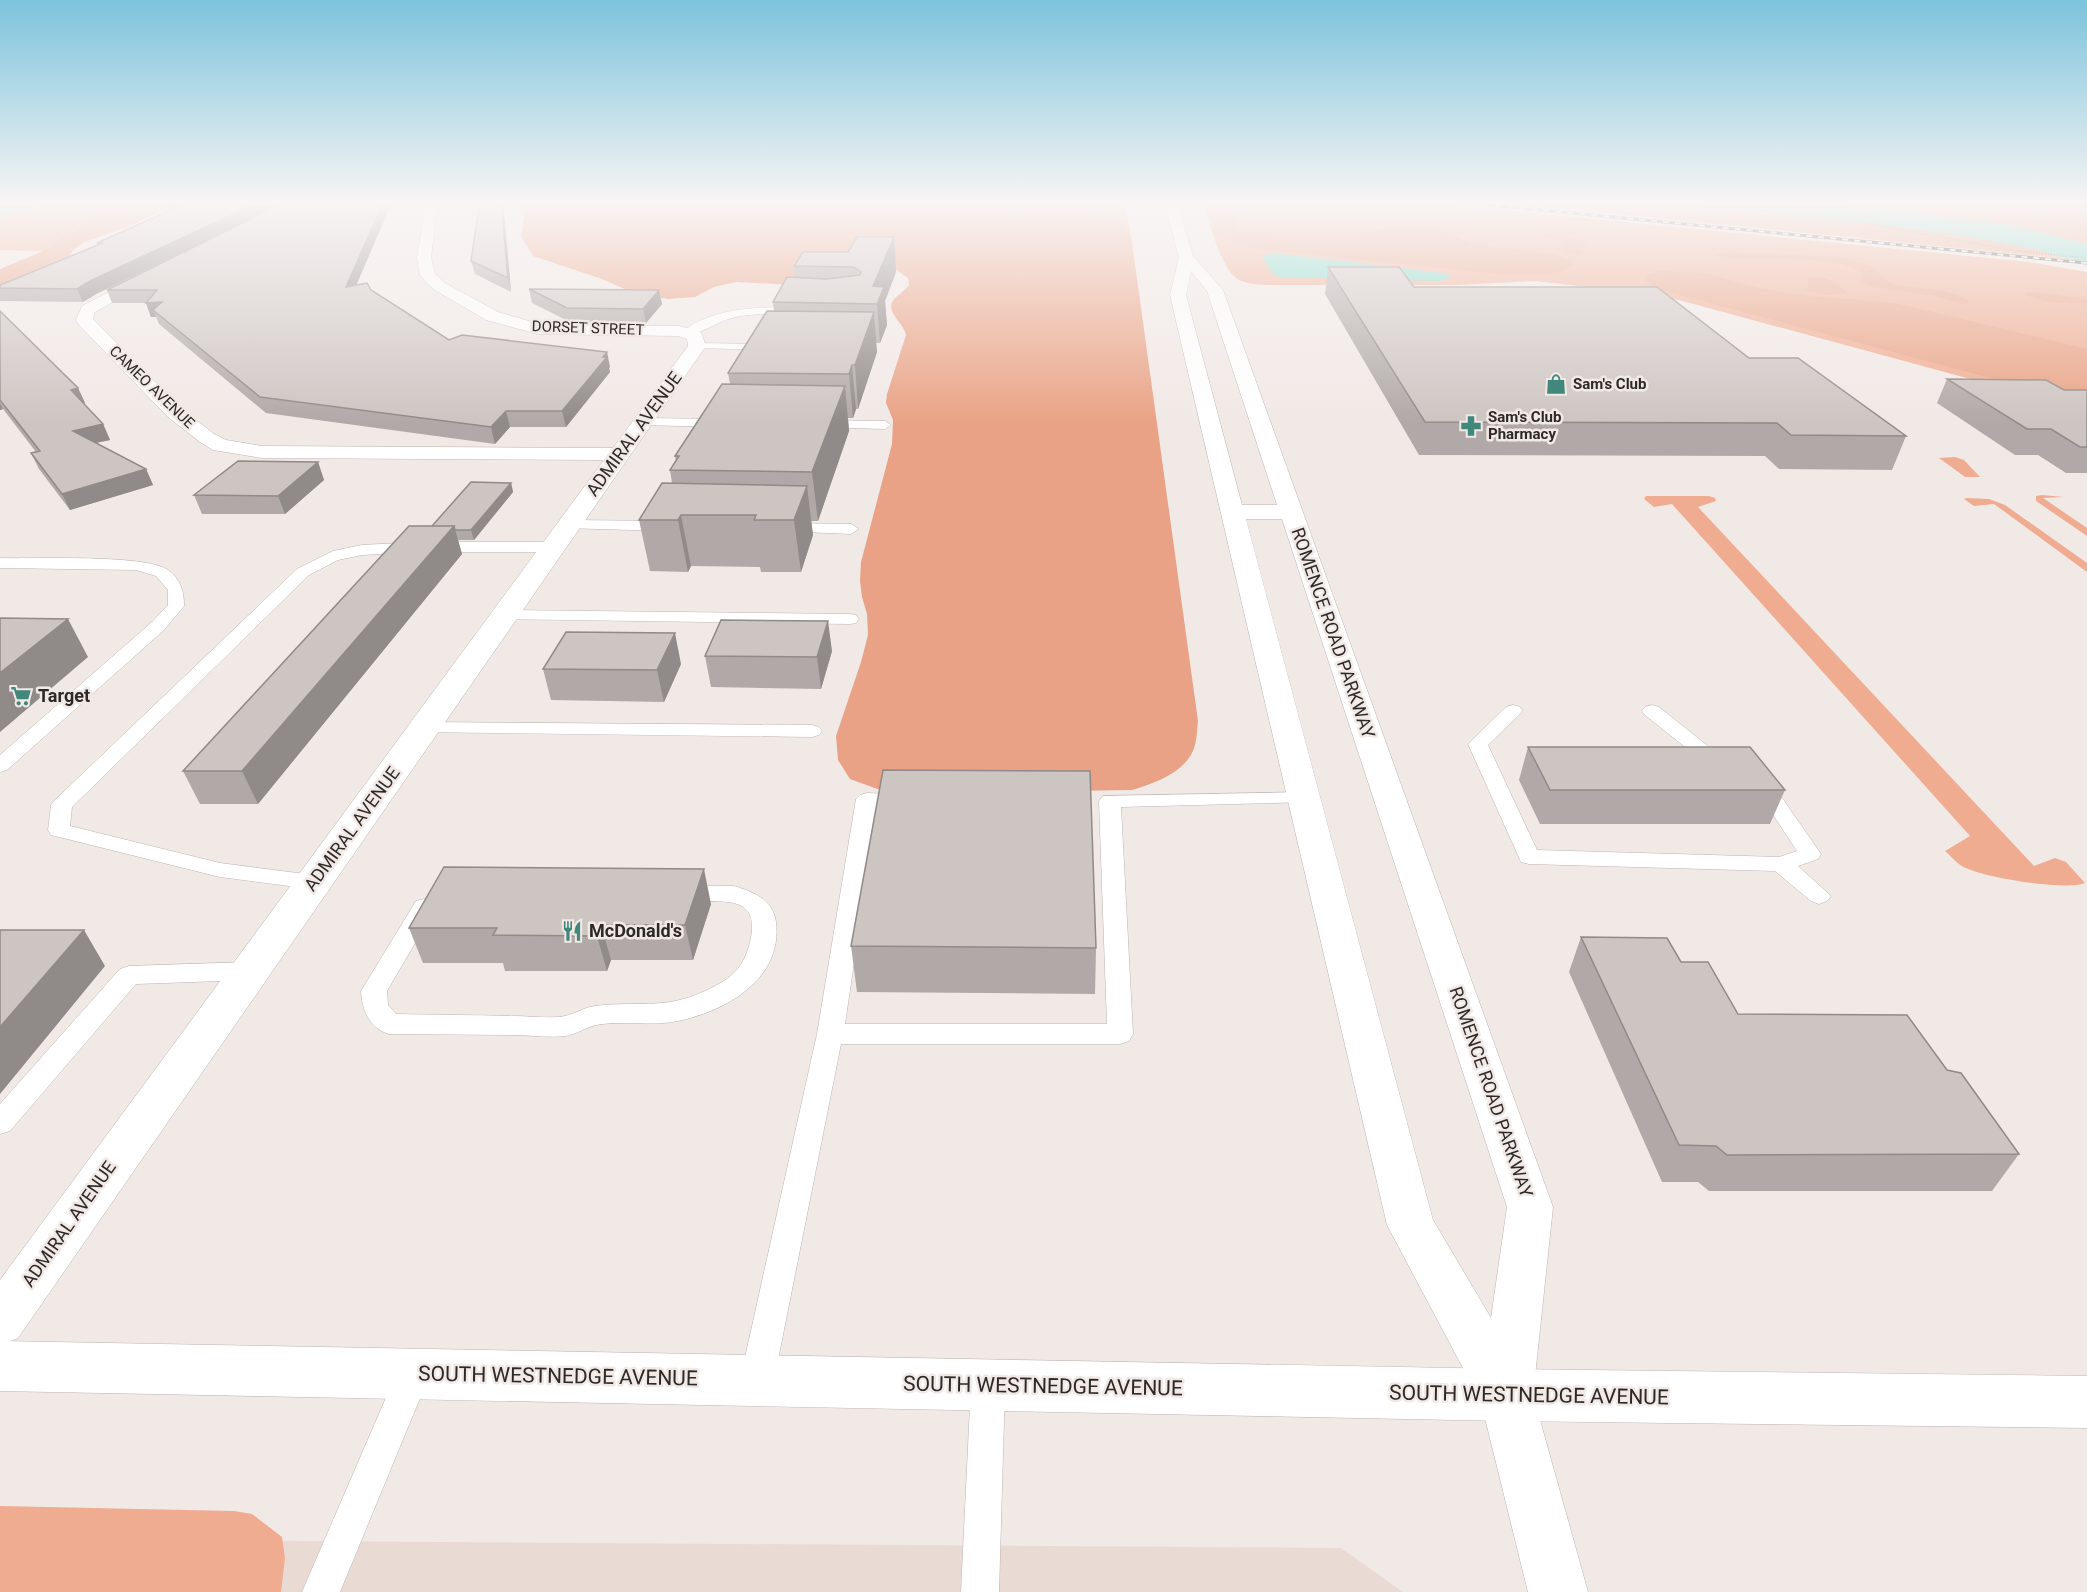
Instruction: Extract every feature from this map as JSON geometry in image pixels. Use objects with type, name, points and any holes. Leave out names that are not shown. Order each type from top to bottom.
[{"type":"street","name":"CAMEO AVENUE","points":[[152,275],[88,309],[84,320],[175,413],[220,446],[262,452],[620,454]]},
{"type":"street","name":"DORSET STREET","points":[[428,275],[439,286],[492,316],[538,328],[661,330],[694,338]]},
{"type":"street","name":"ROMENCE ROAD PARKWAY","points":[[1182,275],[1178,294],[1412,1225],[1506,1395]]},
{"type":"street","name":"ROMENCE ROAD PARKWAY","points":[[1202,275],[1215,290],[1530,1207],[1506,1395]]},
{"type":"street","name":"ADMIRAL AVENUE","points":[[0,1321],[643,422],[694,338]]},
{"type":"street","points":[[1233,512],[1291,512]]},
{"type":"street","name":"SOUTH WESTNEDGE AVENUE","points":[[0,1366],[1506,1395],[2087,1402]]},
{"type":"street","points":[[1506,1395],[1558,1592]]},
{"type":"lane","points":[[694,338],[712,319],[739,311],[812,310]]},
{"type":"lane","points":[[694,338],[783,347]]},
{"type":"lane","points":[[643,422],[732,423]]},
{"type":"lane","points":[[807,424],[885,425]]},
{"type":"lane","points":[[313,882],[220,870],[59,830],[62,805],[303,572],[333,556],[362,550],[687,526]]},
{"type":"lane","points":[[766,527],[850,529]]},
{"type":"lane","points":[[0,563],[137,565],[162,573],[176,589],[176,606],[158,626],[0,766]]},
{"type":"lane","points":[[505,615],[850,619]]},
{"type":"lane","points":[[1513,711],[1478,744],[1529,857],[1781,864],[1810,854],[1760,780],[1714,762],[1652,711]]},
{"type":"lane","points":[[424,728],[812,731]]},
{"type":"lane","points":[[830,1034],[1120,1034],[1099,801],[1304,798]]},
{"type":"lane","points":[[757,1380],[830,1034],[867,799],[925,800]]},
{"type":"lane","points":[[1781,864],[1819,896]]},
{"type":"lane","points":[[432,892],[374,991],[375,1008],[389,1024],[566,1026],[594,1015],[645,1015],[677,1012],[705,1003],[735,987],[756,966],[765,932],[763,915],[754,902],[735,894],[663,893]]},
{"type":"lane","points":[[0,1123],[129,975],[249,971]]},
{"type":"lane","points":[[321,1592],[413,1374]]},
{"type":"lane","points":[[980,1592],[988,1385]]},
{"type":"shaded area","points":[[0,275],[41,275],[0,297]]},
{"type":"shaded area","points":[[591,275],[855,275],[793,285],[736,282],[714,287],[695,297],[668,299],[636,294]]},
{"type":"shaded area","points":[[904,275],[1137,275],[1198,721],[1195,745],[1191,754],[1170,775],[1132,790],[923,793],[883,791],[850,779],[838,760],[836,736],[868,635],[867,614],[860,581],[861,562],[892,444],[893,420],[886,403],[887,394],[906,335],[891,308],[894,299],[909,285],[908,278]]},
{"type":"shaded area","points":[[1233,275],[2087,275],[2087,413],[2059,403],[1679,300],[1630,292],[1536,281],[1456,285],[1271,285],[1239,280]]},
{"type":"shaded area","points":[[1712,275],[1759,288],[1807,296],[1895,303],[2087,349],[2087,406],[2035,390],[1656,289],[1645,280],[1646,276]]},
{"type":"shaded area","points":[[1861,275],[1882,275],[1896,285],[1947,292],[1965,298],[1970,303],[1962,304],[1934,296],[1870,286],[1861,282]]},
{"type":"shaded area","points":[[1818,276],[1834,283],[1847,293],[1828,295],[1807,291],[1809,277]]},
{"type":"shaded area","points":[[2035,292],[2084,299],[2087,303],[2052,303],[2025,295],[2025,293]]},
{"type":"shaded area","points":[[1955,457],[1964,460],[1980,477],[1965,477],[1939,458]]},
{"type":"shaded area","points":[[1646,496],[1709,496],[1715,498],[1716,501],[1698,507],[2034,866],[2055,858],[2066,862],[2085,883],[2061,885],[2026,882],[1976,872],[1958,863],[1945,851],[1970,836],[1672,504],[1654,507],[1644,499]]},
{"type":"shaded area","points":[[2036,496],[2064,497],[2043,498],[2087,528],[2087,536],[2036,501]]},
{"type":"shaded area","points":[[1964,499],[1989,499],[2005,505],[2087,563],[2087,572],[1994,504],[1974,506]]},
{"type":"shaded area","points":[[0,1506],[234,1511],[252,1514],[282,1537],[285,1558],[281,1592],[0,1592]]},
{"type":"shaded area","points":[[0,1539],[1341,1548],[1403,1592],[0,1592]]},
{"type":"water","points":[[1276,275],[1448,275],[1451,278],[1439,281]]},
{"type":"building","points":[[24,275],[102,275],[77,289],[0,288],[0,285]]},
{"type":"building","points":[[137,275],[351,275],[346,287],[367,283],[371,290],[449,340],[462,335],[607,352],[603,357],[607,357],[562,411],[506,411],[491,427],[260,397],[153,310],[162,302],[146,303],[157,290],[107,290]]},
{"type":"building","points":[[878,275],[873,286],[884,287],[877,304],[773,302],[787,277],[827,279]]},
{"type":"building","name":"Sam's Club","points":[[1333,275],[1405,275],[1414,287],[1657,287],[1749,358],[1798,358],[1906,436],[1791,435],[1777,423],[1425,422]]},
{"type":"building","points":[[529,289],[659,290],[643,309],[567,308]]},
{"type":"building","points":[[0,311],[78,388],[71,390],[103,424],[73,431],[146,469],[62,494],[31,453],[40,451],[0,400]]},
{"type":"building","points":[[767,311],[874,312],[855,365],[852,365],[849,374],[728,373]]},
{"type":"building","points":[[1947,379],[2046,380],[2064,390],[2086,390],[2087,447],[2080,447],[2051,429],[2027,429]]},
{"type":"building","points":[[722,384],[845,386],[812,472],[670,470],[679,456],[675,456]]},
{"type":"building","points":[[238,461],[318,462],[278,496],[194,495]]},
{"type":"building","points":[[471,482],[511,483],[471,530],[455,530],[454,526],[432,526]]},
{"type":"building","points":[[662,483],[807,486],[794,520],[754,520],[756,515],[681,515],[678,520],[639,520]]},
{"type":"building","points":[[409,526],[454,526],[242,771],[183,771]]},
{"type":"building","points":[[0,618],[68,619],[0,673]]},
{"type":"building","points":[[721,620],[828,621],[817,657],[705,656]]},
{"type":"building","points":[[566,632],[675,633],[657,670],[543,669]]},
{"type":"building","points":[[1528,747],[1750,747],[1785,790],[1550,790]]},
{"type":"building","points":[[883,770],[1090,771],[1096,948],[851,946]]},
{"type":"building","points":[[444,867],[704,869],[685,925],[601,925],[597,936],[493,935],[497,928],[409,928]]},
{"type":"building","points":[[0,930],[84,930],[0,1027]]},
{"type":"building","points":[[1581,937],[1667,938],[1681,962],[1708,962],[1738,1014],[1907,1015],[1947,1070],[1961,1073],[2019,1154],[1727,1155],[1716,1146],[1679,1145]]},
{"type":"place","name":"Sam's Club","points":[[1556,384]]},
{"type":"place","name":"Sam's Club Pharmacy","points":[[1471,426]]},
{"type":"place","name":"Target","points":[[21,696]]},
{"type":"place","name":"McDonald's","points":[[572,931]]}]
